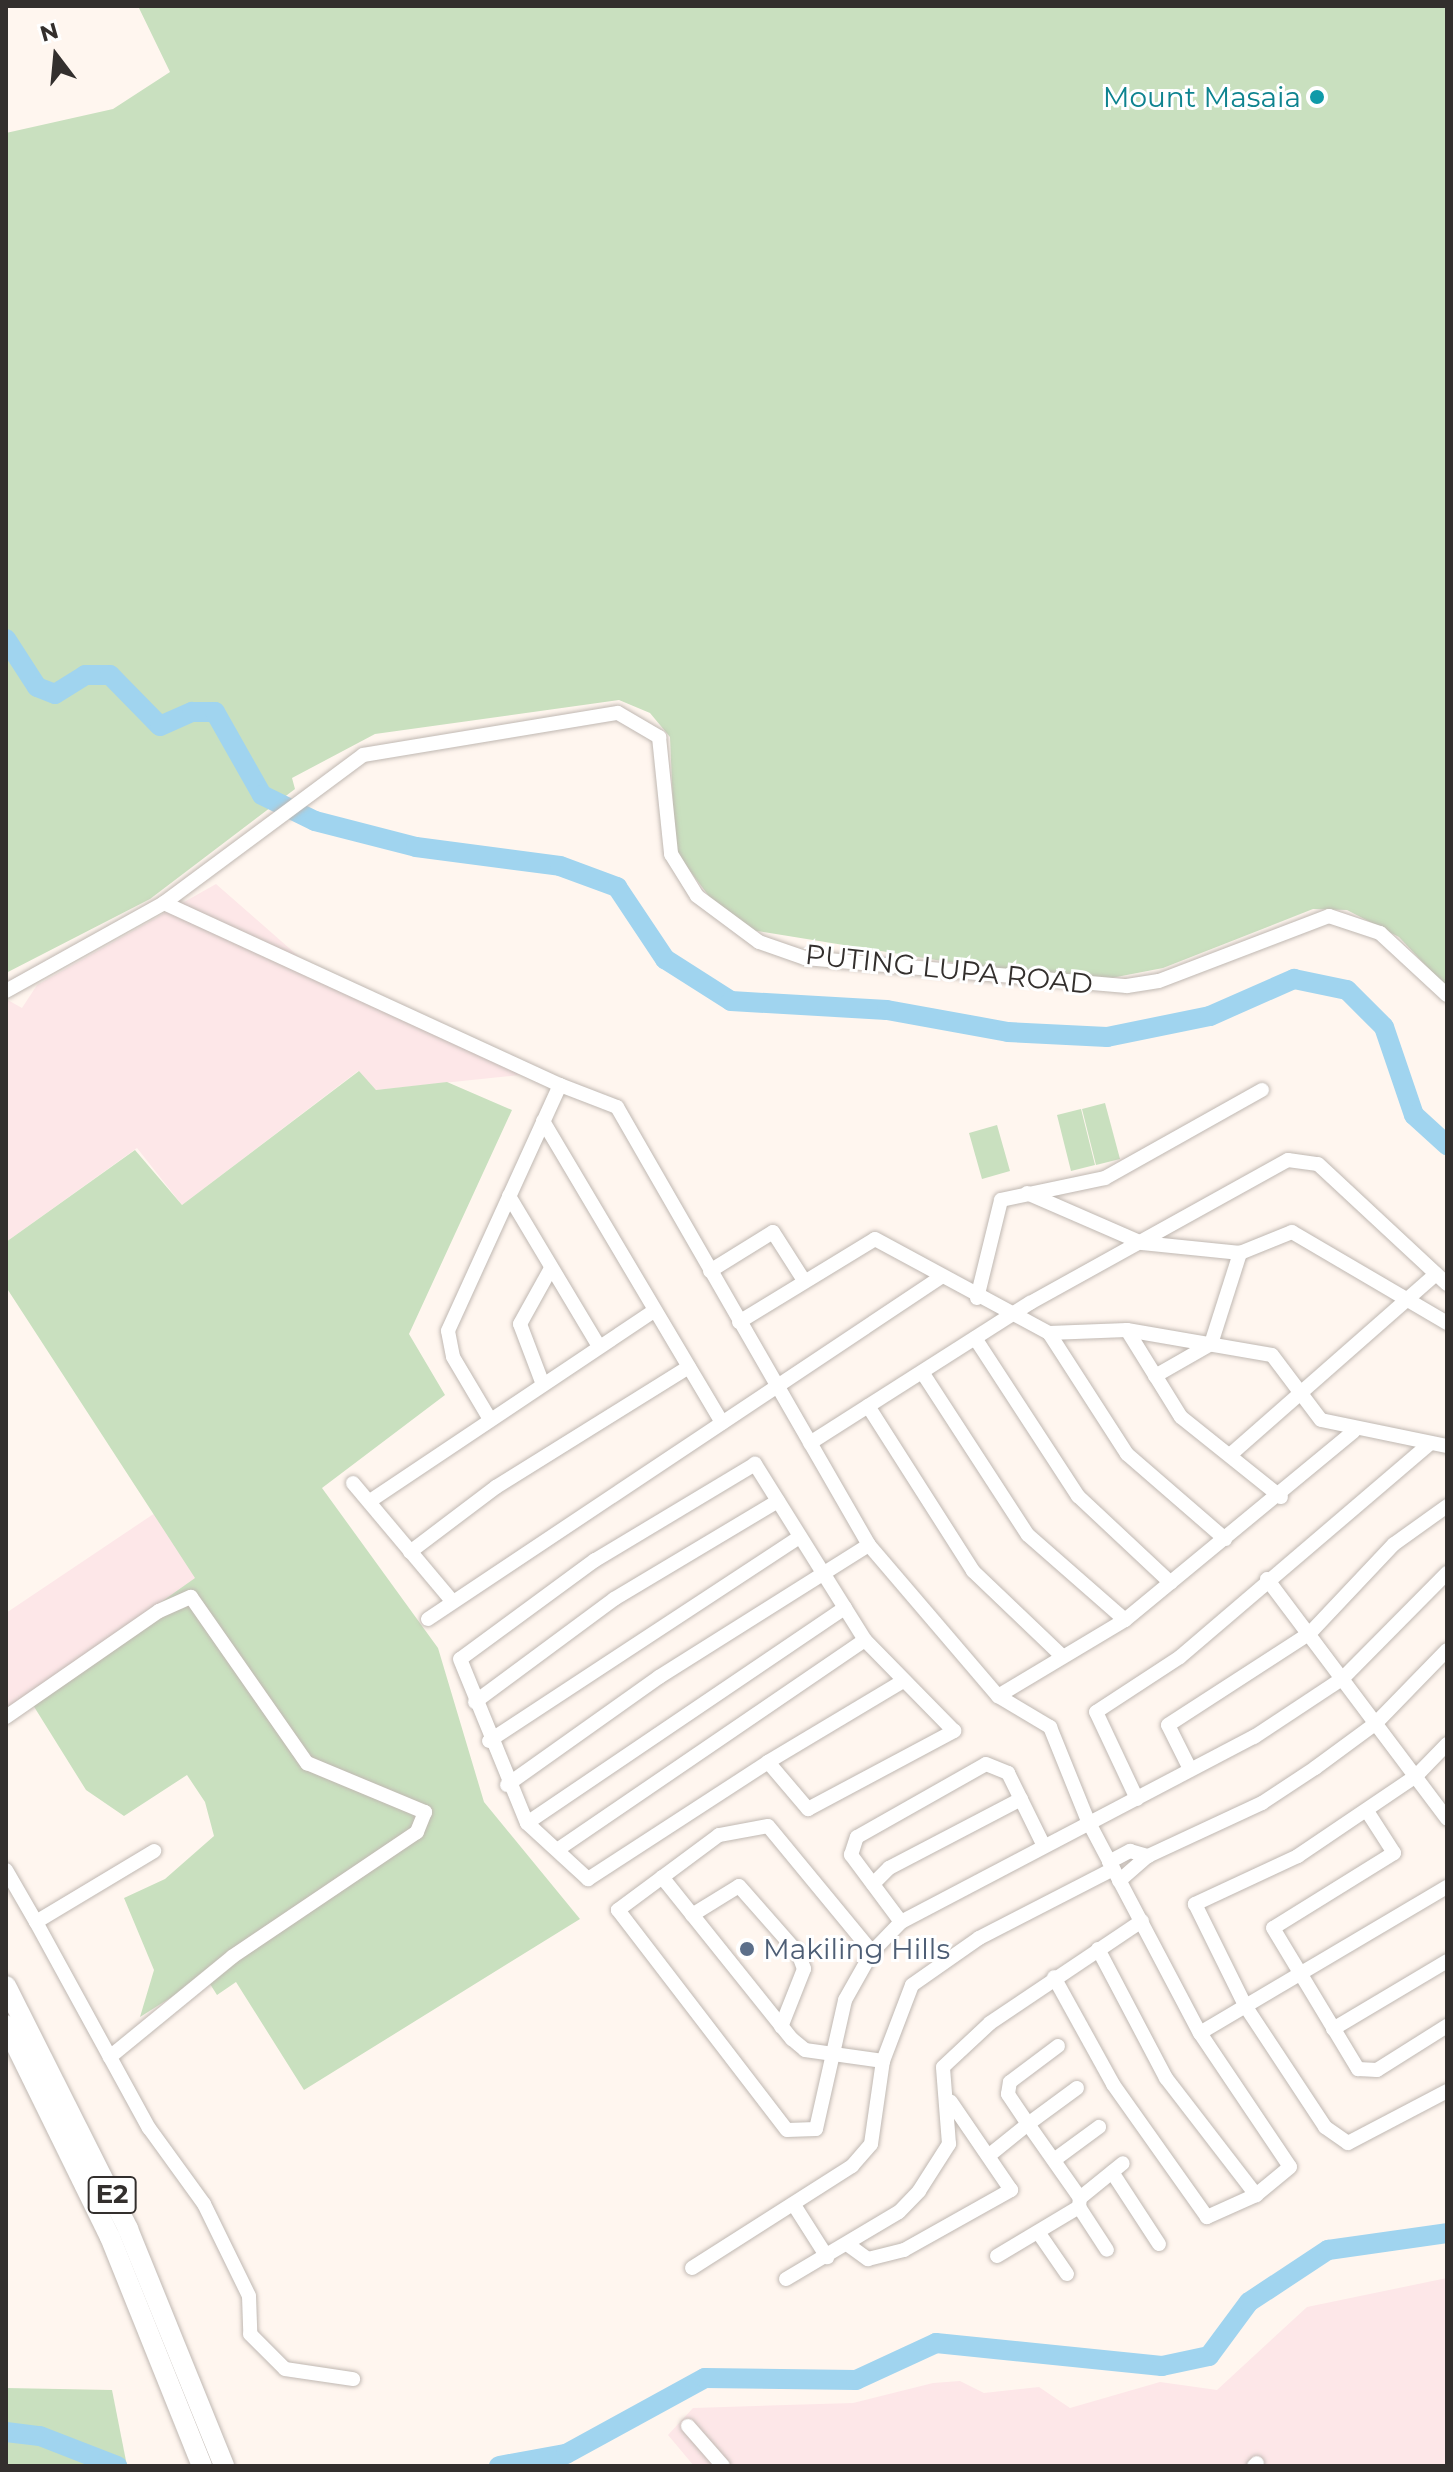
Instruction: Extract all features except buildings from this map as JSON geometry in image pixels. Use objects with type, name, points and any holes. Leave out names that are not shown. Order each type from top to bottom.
[{"type":"highway","name":"E2","points":[[6,1986],[128,2229],[205,2411],[224,2466]]},
{"type":"highway","name":"E2","points":[[6,2025],[110,2237],[202,2466]]},
{"type":"street","name":"PUTING LUPA ROAD","points":[[164,903],[294,800],[390,745],[618,713],[659,737],[671,854],[697,896],[759,942],[805,958],[1127,986],[1159,981],[1329,916],[1380,933],[1447,995]]},
{"type":"street","points":[[6,991],[164,903],[201,914],[560,1085],[617,1107],[869,1545],[998,1696],[1034,1721],[1050,1727],[1053,1745],[1088,1821],[1200,2033],[1290,2167],[1256,2195],[1207,2217],[1193,2203],[1113,2084],[1054,1977]]},
{"type":"street","points":[[488,1416],[453,1357],[448,1331],[560,1085]]},
{"type":"street","points":[[977,1298],[1001,1200],[1105,1178],[1262,1090]]},
{"type":"street","points":[[543,1121],[722,1423]]},
{"type":"street","points":[[810,1443],[1008,1317],[1288,1160],[1318,1164],[1442,1279],[1406,1300],[1230,1455]]},
{"type":"street","points":[[1027,1193],[1142,1243],[1240,1253],[1292,1232],[1447,1323]]},
{"type":"street","points":[[509,1196],[598,1345]]},
{"type":"street","points":[[710,1271],[773,1232],[803,1279]]},
{"type":"street","points":[[739,1322],[803,1279],[875,1239],[1008,1317],[1049,1333],[1127,1330],[1272,1355],[1302,1390],[1321,1420],[1353,1432],[1447,1446]]},
{"type":"street","points":[[1155,1376],[1211,1344],[1240,1253]]},
{"type":"street","points":[[542,1382],[520,1324],[551,1268]]},
{"type":"street","points":[[428,1619],[941,1277]]},
{"type":"street","points":[[370,1501],[488,1416],[654,1311]]},
{"type":"street","points":[[1127,1330],[1181,1417],[1281,1497]]},
{"type":"street","points":[[1049,1333],[1127,1454],[1225,1539]]},
{"type":"street","points":[[975,1338],[1078,1496],[1171,1583]]},
{"type":"street","points":[[410,1552],[496,1487],[689,1367]]},
{"type":"street","points":[[922,1372],[1028,1535],[1125,1620]]},
{"type":"street","points":[[868,1406],[973,1571],[1063,1657]]},
{"type":"street","points":[[998,1696],[1125,1620],[1281,1497],[1353,1432]]},
{"type":"street","points":[[1137,1799],[1096,1712],[1180,1657],[1267,1579],[1429,1444]]},
{"type":"street","points":[[768,1762],[808,1809],[954,1731],[900,1683],[865,1640],[755,1464],[595,1560],[460,1659],[489,1741],[527,1823],[560,1848],[588,1879],[768,1762],[900,1683]]},
{"type":"street","points":[[353,1483],[452,1601]]},
{"type":"street","points":[[475,1702],[614,1599],[778,1501]]},
{"type":"street","points":[[1190,1769],[1168,1725],[1310,1633],[1394,1544],[1447,1506]]},
{"type":"street","points":[[489,1741],[800,1537]]},
{"type":"street","points":[[507,1785],[659,1677],[869,1545]]},
{"type":"street","points":[[872,1952],[768,1826],[719,1835],[618,1910],[787,2130],[816,2129],[824,2117],[830,2056],[845,2000],[872,1952],[901,1922],[1043,1844],[1137,1799],[1343,1678],[1447,1573]]},
{"type":"street","points":[[1267,1579],[1447,1819]]},
{"type":"street","points":[[6,1717],[159,1611],[191,1597],[307,1763],[425,1812],[417,1832],[232,1957],[110,2057]]},
{"type":"street","points":[[527,1823],[845,1608]]},
{"type":"street","points":[[560,1848],[865,1640]]},
{"type":"street","points":[[692,2268],[794,2205],[871,2144],[883,2061],[912,1985],[979,1938],[1262,1803],[1375,1724],[1447,1650]]},
{"type":"street","points":[[1447,1744],[1416,1776],[1298,1856],[1195,1904],[1246,2007],[1325,2127],[1348,2143],[1447,2091]]},
{"type":"street","points":[[901,1922],[851,1855],[857,1837],[986,1764],[1008,1773],[1043,1844]]},
{"type":"street","points":[[873,1884],[889,1868],[1021,1799]]},
{"type":"street","points":[[1367,1811],[1394,1853],[1273,1928],[1358,2069],[1377,2070],[1447,2026]]},
{"type":"street","points":[[36,1922],[154,1851]]},
{"type":"street","points":[[1114,1871],[1130,1851],[1148,1856]]},
{"type":"street","points":[[6,1870],[110,2057],[204,2204],[249,2296],[250,2334],[268,2359],[310,2377],[353,2379]]},
{"type":"street","points":[[662,1877],[781,2027],[805,2050],[830,2056],[883,2061]]},
{"type":"street","points":[[692,1915],[739,1886],[798,1953],[804,1969],[781,2027]]},
{"type":"street","points":[[1200,2033],[1447,1887]]},
{"type":"street","points":[[786,2279],[847,2244],[919,2191],[949,2144],[951,2102],[943,2067],[1054,1977],[1142,1921]]},
{"type":"street","points":[[1098,1949],[1166,2078],[1256,2195]]},
{"type":"street","points":[[1333,2029],[1447,1961]]},
{"type":"street","points":[[1058,2046],[1007,2088],[1107,2250]]},
{"type":"street","points":[[992,2153],[1077,2088]]},
{"type":"street","points":[[847,2244],[868,2259],[904,2250],[994,2205],[1011,2190],[992,2153],[951,2102]]},
{"type":"street","points":[[1054,2160],[1099,2127]]},
{"type":"street","points":[[997,2256],[1080,2202],[1117,2167],[1159,2244]]},
{"type":"street","points":[[794,2205],[827,2257]]},
{"type":"street","points":[[1038,2232],[1067,2274]]},
{"type":"street","points":[[688,2426],[723,2466]]},
{"type":"shaded area","points":[[216,884],[330,984],[529,1074],[376,1090],[358,1071],[182,1205],[137,1148],[6,1242],[6,999],[22,1008],[37,985]]},
{"type":"shaded area","points":[[155,1513],[196,1578],[6,1712],[6,1613]]},
{"type":"shaded area","points":[[1447,2278],[1447,2466],[694,2466],[668,2435],[693,2408],[853,2403],[933,2383],[960,2381],[984,2393],[1039,2387],[1070,2408],[1160,2382],[1217,2390],[1307,2307]]},
{"type":"green space","points":[[138,6],[1447,6],[1447,988],[1399,937],[1347,910],[1313,909],[1163,968],[1106,979],[1022,974],[751,930],[717,907],[675,851],[670,737],[650,713],[619,700],[375,734],[292,778],[295,789],[150,899],[6,973],[6,133],[113,109],[170,72]]},
{"type":"green space","points":[[359,1071],[376,1090],[447,1082],[512,1110],[409,1334],[445,1395],[322,1488],[438,1648],[484,1802],[580,1919],[304,2090],[236,1982],[217,1995],[205,1976],[140,2017],[154,1970],[124,1898],[165,1879],[214,1836],[205,1802],[187,1775],[124,1816],[86,1790],[28,1697],[195,1578],[6,1287],[6,1242],[135,1150],[182,1205]]},
{"type":"green space","points":[[1105,1103],[1120,1159],[1096,1165],[1082,1109]]},
{"type":"green space","points":[[1081,1109],[1095,1165],[1071,1171],[1057,1115]]},
{"type":"green space","points":[[997,1125],[1010,1171],[982,1179],[969,1133]]},
{"type":"green space","points":[[6,2388],[112,2390],[127,2466],[6,2466]]},
{"type":"waterway","points":[[6,639],[37,687],[55,694],[85,675],[110,675],[160,726],[192,712],[215,712],[262,795],[315,821],[416,847],[560,866],[617,887],[665,959],[731,1001],[887,1010],[1008,1032],[1107,1037],[1210,1016],[1294,979],[1347,990],[1384,1027],[1414,1115],[1447,1145]]},
{"type":"waterway","points":[[499,2466],[566,2454],[705,2378],[856,2380],[936,2343],[1162,2366],[1209,2356],[1249,2302],[1328,2250],[1447,2233]]},
{"type":"waterway","points":[[6,2432],[40,2436],[117,2466]]},
{"type":"place","name":"Mount Masaia","points":[[1317,97]]},
{"type":"place","name":"Makiling Hills","points":[[747,1949]]}]
